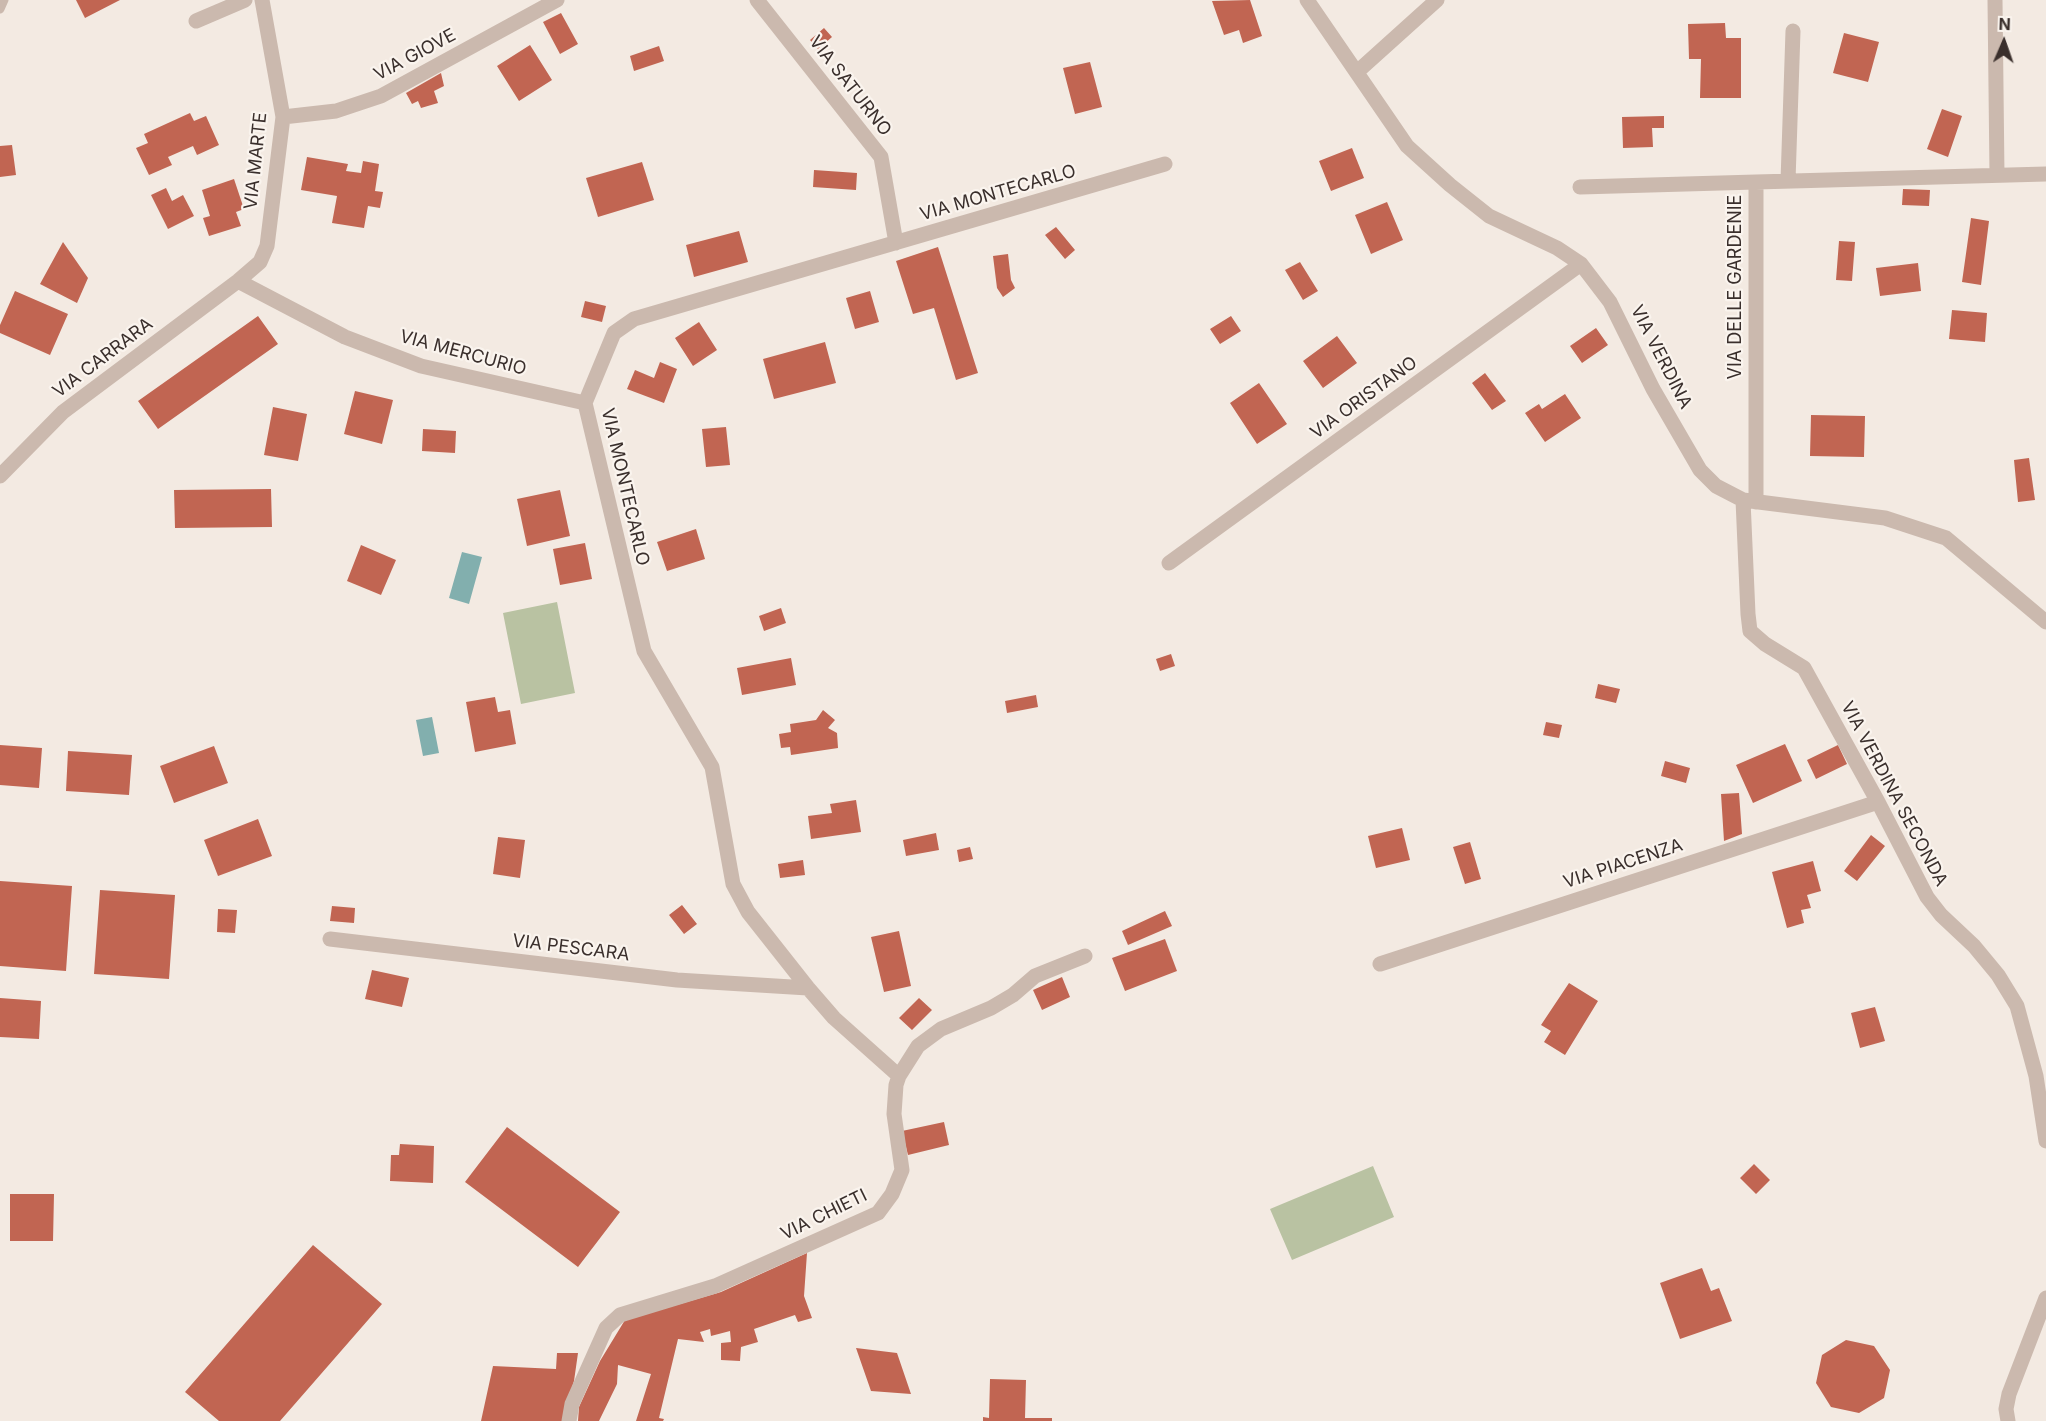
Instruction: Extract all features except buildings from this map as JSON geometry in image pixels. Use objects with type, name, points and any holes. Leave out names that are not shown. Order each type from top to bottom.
[{"type":"street","points":[[196,21],[245,0]]},
{"type":"street","name":"VIA MARTE","points":[[238,281],[260,262],[267,246],[283,117],[262,0]]},
{"type":"street","name":"VIA GIOVE","points":[[283,117],[336,111],[381,96],[557,0]]},
{"type":"street","name":"VIA SATURNO","points":[[757,0],[881,157],[896,243]]},
{"type":"street","name":"VIA VERDINA","points":[[1307,0],[1407,146],[1489,216],[1557,248],[1581,264],[1610,302],[1653,389],[1700,470],[1716,486],[1749,501],[1885,518],[1946,538],[2046,622]]},
{"type":"street","points":[[1358,72],[1437,0]]},
{"type":"street","points":[[1995,0],[1997,175]]},
{"type":"street","points":[[1788,181],[1793,31]]},
{"type":"street","name":"VIA MONTECARLO","points":[[899,1076],[834,1018],[808,988],[748,912],[733,884],[712,767],[644,651],[585,403],[614,333],[634,319],[1165,164]]},
{"type":"street","name":"VIA DELLE GARDENIE","points":[[1749,501],[1756,182],[2046,174]]},
{"type":"street","points":[[1580,187],[1756,182]]},
{"type":"street","name":"VIA ORISTANO","points":[[1169,563],[1581,264]]},
{"type":"street","name":"VIA MERCURIO","points":[[238,281],[345,337],[421,366],[585,403]]},
{"type":"street","name":"VIA CARRARA","points":[[0,476],[63,412],[238,281]]},
{"type":"street","name":"VIA VERDINA SECONDA","points":[[1749,501],[1748,614],[1750,631],[1765,644],[1803,668],[1878,802],[1927,897],[1998,975],[2017,1006],[2036,1076],[2046,1141]]},
{"type":"street","name":"VIA PIACENZA","points":[[1380,964],[1878,802]]},
{"type":"street","name":"VIA PESCARA","points":[[330,939],[676,980],[808,988]]},
{"type":"street","name":"VIA CHIETI","points":[[569,1421],[572,1404],[606,1328],[620,1315],[715,1286],[879,1213],[902,1170],[894,1114],[896,1085],[899,1076],[918,1046],[941,1029],[1006,1000],[1035,976],[1084,956]]},
{"type":"street","points":[[2008,1421],[2006,1409],[2009,1395],[2046,1299]]},
{"type":"lane","points":[[0,9],[4,0]]},
{"type":"green space","points":[[557,602],[575,693],[521,704],[503,613]]},
{"type":"green space","points":[[1373,1166],[1394,1217],[1292,1260],[1270,1209]]},
{"type":"water","points":[[462,552],[482,557],[469,604],[449,598]]},
{"type":"water","points":[[432,717],[439,753],[423,756],[416,720]]}]
